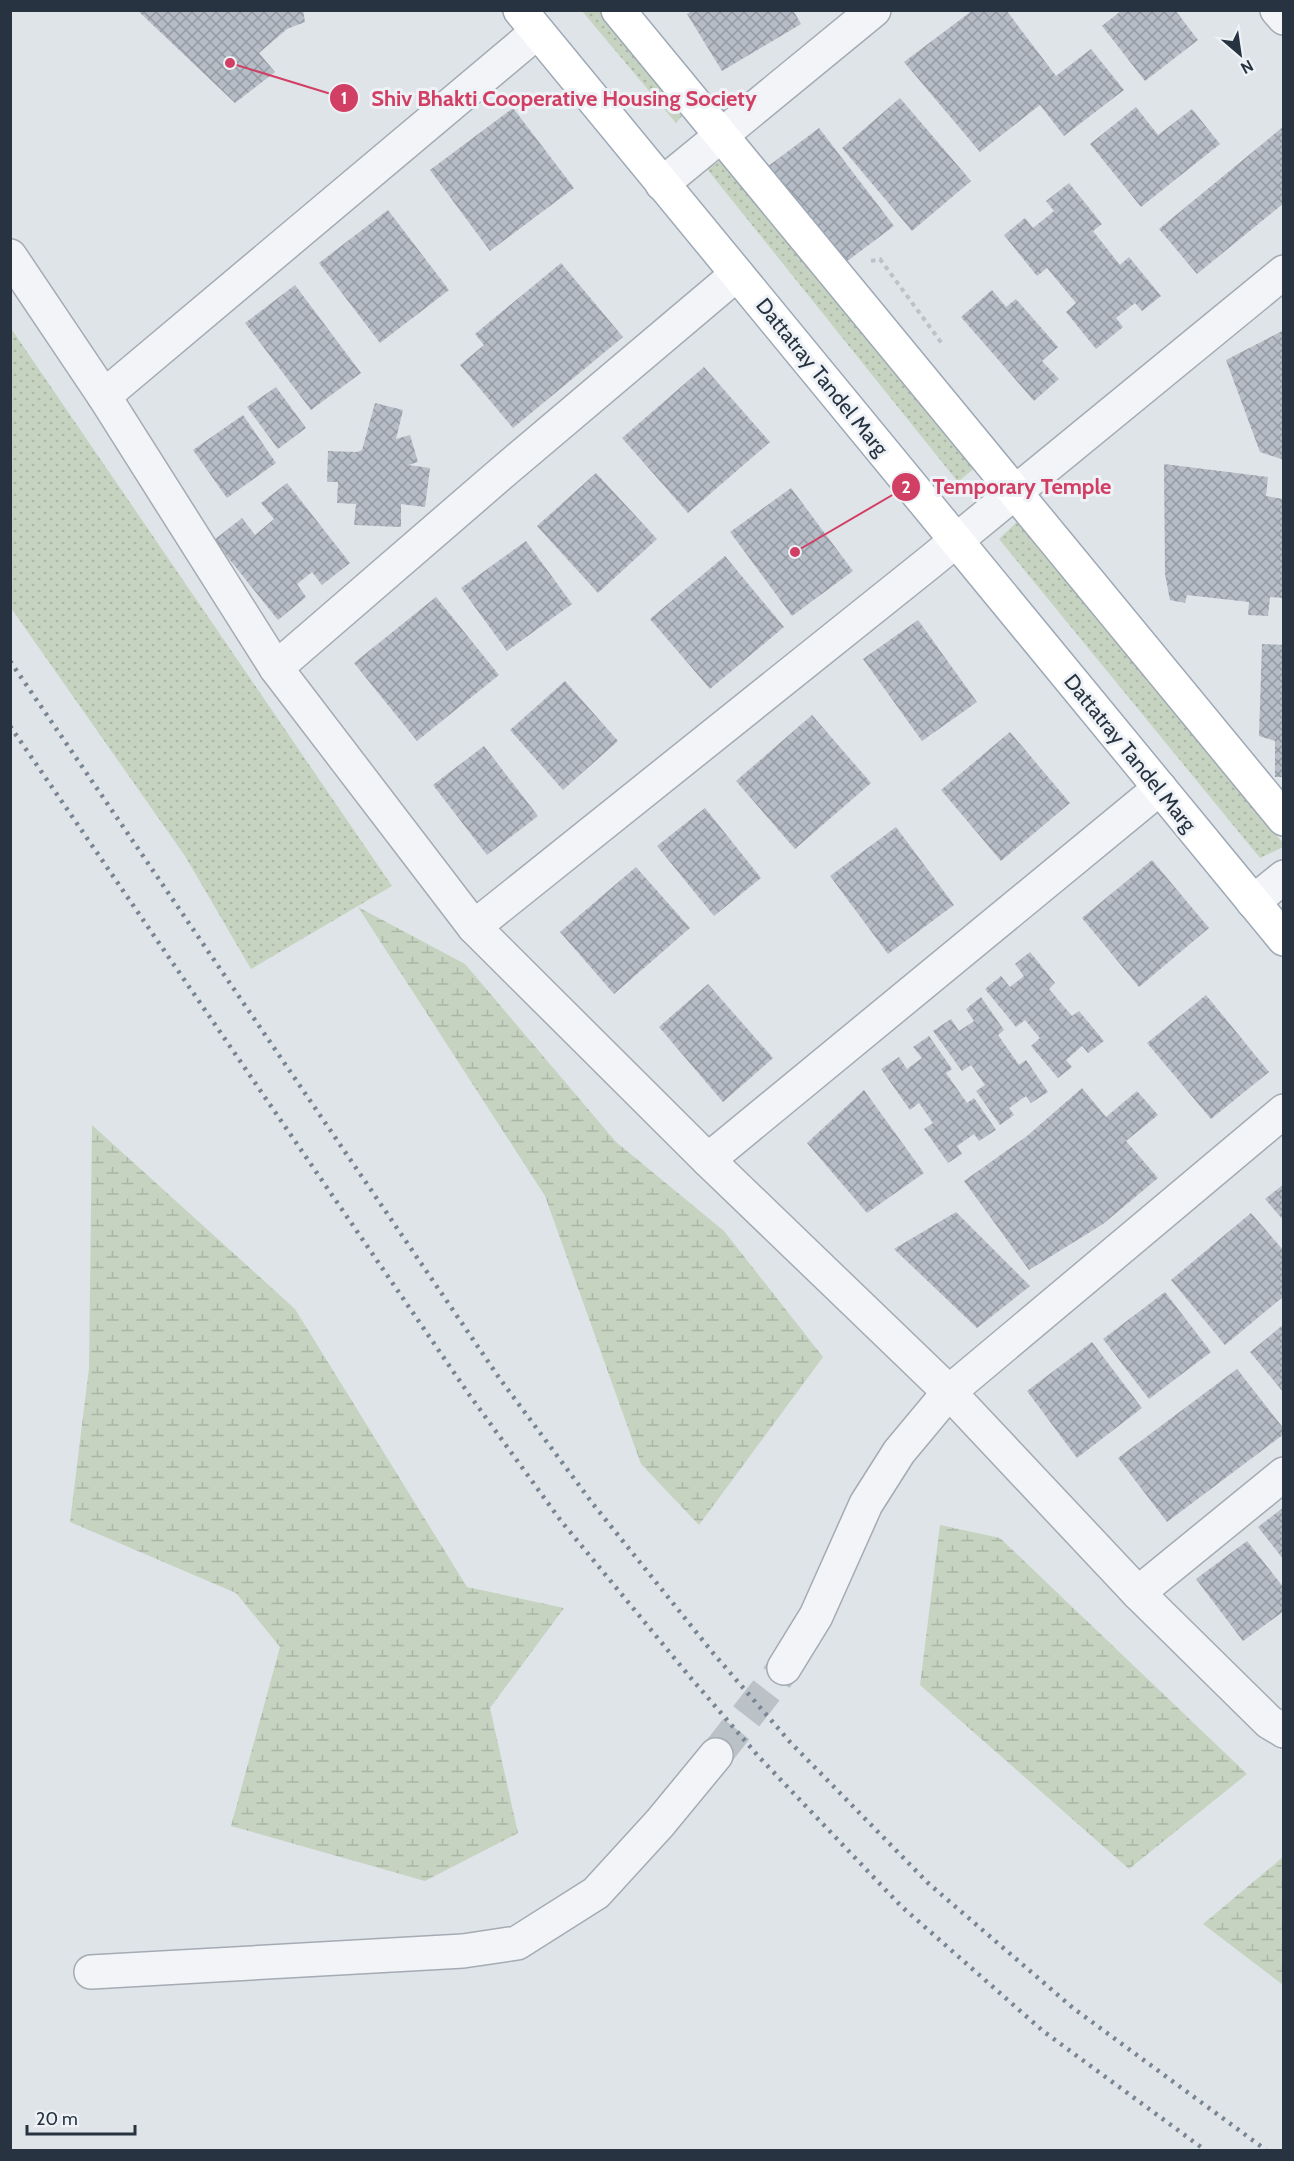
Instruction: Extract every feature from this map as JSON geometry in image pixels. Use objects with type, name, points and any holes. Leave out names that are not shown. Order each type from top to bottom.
[{"type":"main road","points":[[618,10],[1284,819]]},
{"type":"main road","name":"Dattatray Tandel Marg","points":[[529,21],[1284,939]]},
{"type":"street","points":[[662,184],[874,10]]},
{"type":"street","points":[[1277,10],[1284,18]]},
{"type":"street","points":[[104,396],[529,21]]},
{"type":"street","points":[[10,256],[104,396],[276,668],[474,927],[708,1160],[949,1392],[1138,1593],[1269,1722],[1284,1731]]},
{"type":"street","points":[[474,927],[956,541],[1284,272]]},
{"type":"street","points":[[276,668],[495,478],[737,274]]},
{"type":"street","points":[[708,1160],[1160,788]]},
{"type":"street","points":[[1253,902],[1284,877]]},
{"type":"street","points":[[784,1668],[816,1616],[866,1504],[899,1452],[949,1392],[1284,1111]]},
{"type":"street","points":[[1138,1593],[1284,1474]]},
{"type":"street","points":[[91,1972],[463,1951],[517,1943],[596,1893],[660,1823],[716,1755]]},
{"type":"green space","points":[[582,11],[601,11],[685,112],[676,123]]},
{"type":"green space","points":[[723,159],[978,465],[958,482],[707,169]]},
{"type":"green space","points":[[10,327],[392,886],[251,969],[185,856],[11,608]]},
{"type":"green space","points":[[1019,520],[1283,843],[1283,847],[1260,858],[999,539]]},
{"type":"green space","points":[[358,907],[465,964],[616,1142],[724,1231],[823,1357],[699,1525],[641,1464],[545,1196]]},
{"type":"green space","points":[[92,1125],[295,1309],[467,1587],[564,1608],[490,1708],[518,1833],[425,1881],[231,1826],[280,1647],[236,1593],[70,1522],[89,1368]]},
{"type":"green space","points":[[940,1525],[1000,1538],[1247,1774],[1129,1869],[920,1685]]},
{"type":"green space","points":[[1283,1857],[1283,1985],[1203,1924]]},
{"type":"building","points":[[137,10],[303,10],[305,22],[287,29],[259,53],[275,72],[235,103]]},
{"type":"building","points":[[693,10],[793,10],[801,24],[722,71],[687,14]]},
{"type":"building","points":[[973,10],[1006,10],[1056,76],[1091,49],[1124,90],[1064,136],[1040,105],[980,152],[904,62]]},
{"type":"building","points":[[1122,10],[1175,10],[1198,40],[1145,81],[1102,26]]},
{"type":"building","points":[[900,98],[971,181],[912,231],[842,148]]},
{"type":"building","points":[[1136,107],[1158,135],[1192,109],[1220,144],[1141,207],[1090,144]]},
{"type":"building","points":[[513,108],[574,188],[490,251],[430,170]]},
{"type":"building","points":[[1284,126],[1284,203],[1197,274],[1159,229]]},
{"type":"building","points":[[819,128],[894,226],[842,265],[767,167]]},
{"type":"building","points":[[1069,183],[1102,224],[1093,231],[1120,265],[1129,257],[1161,296],[1142,311],[1135,303],[1116,318],[1123,327],[1096,349],[1066,312],[1076,303],[1047,268],[1037,276],[1004,235],[1025,218],[1033,228],[1054,211],[1046,201]]},
{"type":"building","points":[[388,210],[449,290],[380,343],[319,263]]},
{"type":"building","points":[[561,263],[623,337],[513,428],[460,365],[484,345],[475,334]]},
{"type":"building","points":[[295,285],[361,373],[311,410],[245,323]]},
{"type":"building","points":[[992,290],[1006,307],[1016,299],[1058,347],[1042,361],[1059,379],[1034,401],[961,317]]},
{"type":"building","points":[[1284,330],[1284,460],[1260,452],[1226,360]]},
{"type":"building","points":[[704,367],[770,442],[688,513],[622,438]]},
{"type":"building","points":[[276,387],[306,428],[278,449],[247,407]]},
{"type":"building","points":[[375,403],[403,410],[396,439],[410,435],[418,462],[408,465],[430,468],[425,507],[401,504],[401,527],[354,525],[356,504],[337,503],[338,482],[327,482],[328,451],[357,452],[362,450]]},
{"type":"building","points":[[243,415],[276,463],[227,498],[193,450]]},
{"type":"building","points":[[1164,464],[1268,477],[1266,496],[1283,499],[1283,598],[1270,597],[1268,616],[1248,615],[1249,602],[1187,595],[1185,603],[1170,600],[1165,574]]},
{"type":"building","points":[[596,473],[657,539],[598,593],[537,526]]},
{"type":"building","points":[[287,483],[350,563],[322,585],[312,572],[297,584],[306,597],[278,620],[214,540],[242,518],[255,535],[274,519],[261,503]]},
{"type":"building","points":[[791,488],[853,571],[792,616],[730,532]]},
{"type":"building","points":[[526,541],[572,604],[507,651],[461,588]]},
{"type":"building","points":[[725,556],[784,627],[710,689],[650,619]]},
{"type":"building","points":[[436,597],[499,675],[417,741],[354,663]]},
{"type":"building","points":[[918,620],[977,702],[922,741],[863,659]]},
{"type":"building","points":[[1262,644],[1284,645],[1284,777],[1275,777],[1275,741],[1259,736]]},
{"type":"building","points":[[565,681],[618,741],[563,790],[510,730]]},
{"type":"building","points":[[812,715],[871,783],[795,849],[736,781]]},
{"type":"building","points":[[1010,732],[1070,803],[1001,861],[941,790]]},
{"type":"building","points":[[484,746],[538,816],[487,855],[433,785]]},
{"type":"building","points":[[705,808],[761,878],[714,916],[657,846]]},
{"type":"building","points":[[896,827],[954,905],[888,954],[830,876]]},
{"type":"building","points":[[1152,860],[1209,928],[1139,987],[1082,918]]},
{"type":"building","points":[[636,867],[690,928],[614,994],[560,932]]},
{"type":"building","points":[[1030,952],[1055,983],[1049,989],[1072,1016],[1079,1011],[1104,1041],[1088,1053],[1082,1046],[1066,1060],[1072,1067],[1058,1078],[1031,1046],[1040,1038],[1025,1020],[1016,1027],[985,989],[1001,976],[1010,987],[1024,976],[1015,964]]},
{"type":"building","points":[[708,984],[773,1058],[723,1102],[659,1027]]},
{"type":"building","points":[[1206,995],[1269,1072],[1211,1119],[1147,1043]]},
{"type":"building","points":[[981,997],[1004,1030],[998,1035],[1019,1065],[1026,1060],[1048,1092],[1031,1103],[1026,1096],[1009,1108],[1014,1115],[1000,1125],[976,1091],[985,1085],[971,1065],[962,1071],[933,1031],[951,1019],[959,1031],[974,1021],[966,1009]]},
{"type":"building","points":[[929,1036],[952,1069],[946,1073],[967,1103],[974,1098],[996,1130],[979,1141],[974,1134],[957,1146],[962,1154],[948,1163],[924,1129],[933,1123],[919,1103],[910,1110],[881,1069],[899,1057],[907,1069],[922,1058],[913,1047]]},
{"type":"building","points":[[1082,1088],[1106,1117],[1137,1091],[1158,1115],[1126,1141],[1158,1178],[1103,1224],[1029,1270],[964,1181],[1027,1136]]},
{"type":"building","points":[[864,1090],[924,1173],[867,1213],[807,1143]]},
{"type":"building","points":[[1284,1184],[1284,1221],[1265,1199]]},
{"type":"building","points":[[956,1212],[1030,1286],[977,1328],[894,1249]]},
{"type":"building","points":[[1251,1213],[1284,1251],[1284,1296],[1225,1345],[1171,1280]]},
{"type":"building","points":[[1165,1292],[1211,1352],[1149,1399],[1103,1339]]},
{"type":"building","points":[[1284,1324],[1284,1393],[1250,1352]]},
{"type":"building","points":[[1092,1342],[1142,1408],[1077,1458],[1027,1391]]},
{"type":"building","points":[[1237,1369],[1284,1429],[1284,1434],[1167,1522],[1118,1458]]},
{"type":"building","points":[[1284,1507],[1284,1560],[1258,1527]]},
{"type":"building","points":[[1247,1541],[1284,1588],[1284,1611],[1243,1641],[1196,1579]]},
{"type":"tunnel","points":[[716,1755],[784,1668]]},
{"type":"railway","points":[[10,661],[500,1379],[593,1504],[713,1653],[790,1742],[928,1883],[1073,2008],[1266,2150]]},
{"type":"railway","points":[[10,726],[468,1393],[561,1521],[690,1677],[759,1757],[901,1906],[1043,2031],[1205,2150]]},
{"type":"place","name":"Shiv Bhakti Cooperative Housing Society","points":[[230,63]]},
{"type":"place","name":"Temporary Temple","points":[[795,552]]}]
